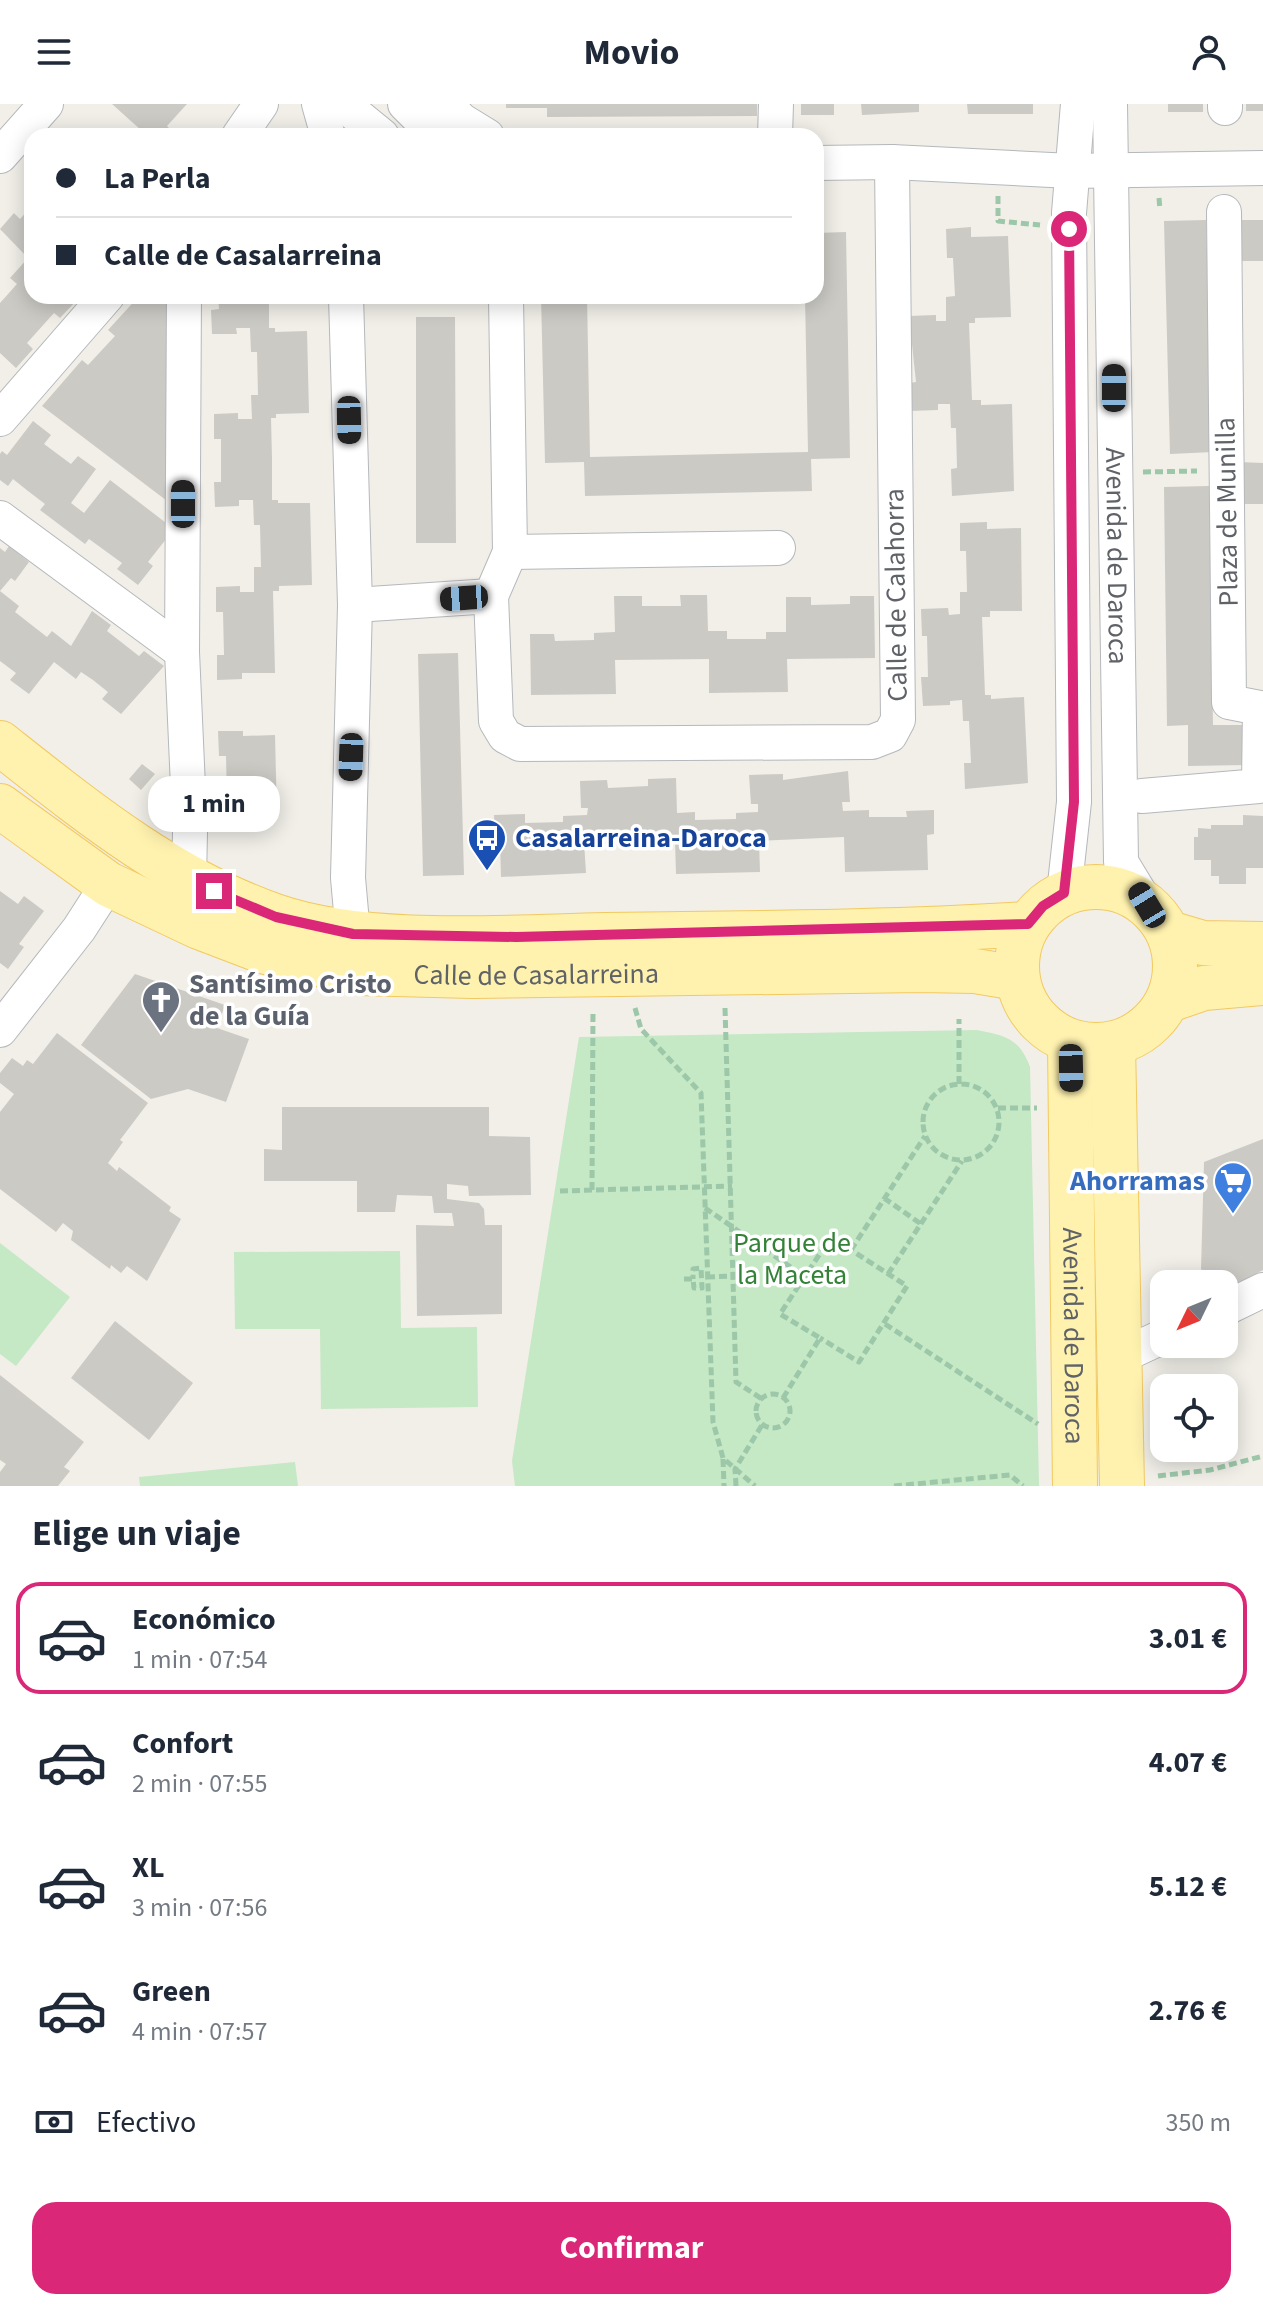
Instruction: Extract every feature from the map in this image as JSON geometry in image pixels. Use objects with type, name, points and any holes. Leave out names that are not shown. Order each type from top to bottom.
[{"type":"main road","name":"Calle de Casalarreina","points":[[0,743],[131,845],[189,879],[355,953],[473,976],[961,971],[1017,978]]},
{"type":"main road","name":"Calle de Casalarreina","points":[[0,806],[108,884],[199,927],[262,951],[355,953],[516,937],[1028,924]]},
{"type":"main road","points":[[108,884],[131,845]]},
{"type":"main road","points":[[1158,919],[1175,955],[1175,978],[1169,1000],[1146,1028],[1113,1044],[1091,1046],[1070,1042],[1034,1017],[1023,999],[1017,978],[1020,941],[1028,924],[1043,906],[1064,893],[1107,887],[1203,943],[1263,944]]},
{"type":"main road","points":[[1169,1000],[1204,988],[1263,983]]},
{"type":"main road","name":"Avenida de Daroca","points":[[1070,1042],[1075,1486]]},
{"type":"main road","name":"Avenida de Daroca","points":[[1113,1044],[1119,1357],[1138,1481]]},
{"type":"street","points":[[25,128],[46,104]]},
{"type":"street","points":[[244,128],[261,104]]},
{"type":"street","points":[[319,104],[326,128]]},
{"type":"street","points":[[343,104],[372,128]]},
{"type":"street","points":[[405,104],[429,128]]},
{"type":"street","points":[[446,104],[474,128]]},
{"type":"street","points":[[775,128],[776,104]]},
{"type":"street","name":"Avenida de Daroca","points":[[1064,893],[1074,802],[1071,171],[1078,104]]},
{"type":"street","name":"Avenida de Daroca","points":[[1110,104],[1121,862],[1158,919]]},
{"type":"street","points":[[0,156],[24,129]]},
{"type":"street","points":[[824,163],[892,162],[1071,171],[1263,168]]},
{"type":"street","name":"Calle de Calahorra","points":[[506,304],[510,552],[491,596],[496,721],[505,736],[520,744],[872,742],[890,735],[898,720],[892,162]]},
{"type":"street","name":"Plaza de Munilla","points":[[1142,796],[1259,786],[1260,708],[1229,702],[1224,212]]},
{"type":"street","points":[[0,419],[100,304]]},
{"type":"street","points":[[184,304],[182,652],[190,832],[189,879]]},
{"type":"street","points":[[346,304],[355,605],[348,878],[355,953]]},
{"type":"street","points":[[0,518],[182,652]]},
{"type":"street","points":[[510,552],[778,548]]},
{"type":"street","points":[[355,605],[491,596]]},
{"type":"street","points":[[1,1028],[79,929],[108,884]]},
{"type":"street","points":[[1238,1302],[1263,1290]]},
{"type":"street","points":[[1119,1357],[1150,1343]]},
{"type":"path","points":[[997,168],[998,221],[1046,226]]},
{"type":"path","points":[[1139,472],[1210,471]]},
{"type":"path","points":[[609,973],[641,1029],[701,1093],[704,1277],[713,1422],[723,1458],[724,1486]]},
{"type":"path","points":[[592,1190],[609,973]]},
{"type":"path","points":[[726,1018],[736,1382],[762,1399]]},
{"type":"path","points":[[959,1019],[959,1084]]},
{"type":"path","points":[[959,1084],[982,1090],[998,1108],[998,1133],[994,1144],[974,1159],[962,1161],[940,1155],[925,1136],[922,1125],[929,1101],[937,1092],[959,1084]]},
{"type":"path","points":[[998,1108],[1040,1108]]},
{"type":"path","points":[[851,1250],[925,1136]]},
{"type":"path","points":[[888,1274],[962,1161]]},
{"type":"path","points":[[560,1191],[732,1186]]},
{"type":"path","points":[[884,1198],[921,1224]]},
{"type":"path","points":[[705,1208],[805,1277]]},
{"type":"path","points":[[831,1237],[851,1250],[907,1286],[859,1362],[780,1314],[831,1237]]},
{"type":"path","points":[[701,1268],[704,1277],[702,1288],[694,1288],[693,1269],[701,1268]]},
{"type":"path","points":[[704,1277],[734,1276]]},
{"type":"path","points":[[684,1279],[693,1279]]},
{"type":"path","points":[[885,1324],[1047,1430]]},
{"type":"path","points":[[783,1398],[820,1338]]},
{"type":"path","points":[[772,1395],[783,1398],[789,1407],[786,1422],[772,1428],[762,1425],[756,1411],[762,1399],[772,1395]]},
{"type":"path","points":[[736,1486],[735,1469],[762,1425]]},
{"type":"path","points":[[1138,1481],[1210,1470],[1263,1456]]},
{"type":"path","points":[[723,1458],[755,1486]]},
{"type":"path","points":[[894,1486],[1010,1475],[1023,1486]]},
{"type":"green space","name":"Parque de la Maceta","points":[[977,1030],[996,1034],[1016,1044],[1030,1067],[1039,1486],[515,1486],[512,1461],[579,1037]]},
{"type":"green space","points":[[0,1243],[70,1297],[16,1366],[0,1354]]},
{"type":"green space","points":[[400,1251],[401,1328],[477,1327],[478,1407],[321,1409],[320,1329],[235,1329],[234,1252]]},
{"type":"green space","points":[[295,1462],[298,1486],[140,1486],[139,1477]]},
{"type":"building","points":[[112,104],[187,104],[167,126],[169,128],[139,128]]},
{"type":"building","points":[[506,104],[757,104],[757,116],[547,117],[547,108],[506,108]]},
{"type":"building","points":[[801,104],[834,104],[834,115],[801,115]]},
{"type":"building","points":[[861,104],[919,104],[919,112],[862,115]]},
{"type":"building","points":[[967,104],[1033,104],[1033,114],[968,114]]},
{"type":"building","points":[[1168,104],[1203,104],[1203,112],[1168,112]]},
{"type":"building","points":[[1246,104],[1263,104],[1263,111],[1246,111]]},
{"type":"building","points":[[14,213],[20,219],[24,215],[24,254],[0,229]]},
{"type":"building","points":[[1206,220],[1213,452],[1170,454],[1164,221]]},
{"type":"building","points":[[1239,220],[1263,220],[1263,261],[1240,261]]},
{"type":"building","points":[[971,227],[971,237],[1008,236],[1011,317],[975,318],[975,323],[969,323],[972,400],[981,400],[981,405],[1012,404],[1014,491],[952,496],[951,469],[957,468],[956,428],[951,428],[950,404],[938,404],[938,410],[910,411],[909,383],[916,382],[909,316],[936,315],[936,321],[946,321],[946,297],[955,296],[953,258],[947,258],[946,229]]},
{"type":"building","points":[[846,232],[850,458],[811,459],[812,491],[585,496],[584,462],[545,463],[541,304],[587,304],[590,457],[808,452],[805,304],[824,304],[824,233]]},
{"type":"building","points":[[24,262],[24,304],[73,304],[60,318],[54,313],[27,343],[33,349],[16,368],[0,353],[0,303],[17,284],[10,278]]},
{"type":"building","points":[[132,304],[170,304],[175,507],[42,406],[82,360],[88,365],[115,336],[108,330]]},
{"type":"building","points":[[219,304],[269,304],[269,328],[275,328],[275,332],[307,331],[309,413],[276,414],[276,418],[271,418],[272,500],[278,500],[278,503],[310,503],[312,585],[279,586],[279,591],[273,591],[275,673],[242,673],[242,679],[217,680],[217,655],[224,655],[223,612],[216,612],[216,587],[240,586],[240,592],[254,592],[254,567],[261,567],[260,525],[254,525],[253,500],[239,500],[239,506],[215,507],[214,482],[221,482],[221,439],[214,439],[214,414],[238,413],[238,419],[252,419],[251,395],[258,395],[257,352],[251,352],[250,328],[236,328],[237,334],[212,334],[211,310],[219,309]]},
{"type":"building","points":[[416,317],[455,317],[456,543],[416,543]]},
{"type":"building","points":[[33,421],[51,435],[44,444],[71,464],[78,456],[96,469],[71,503],[84,513],[110,480],[174,529],[148,562],[153,566],[138,585],[117,569],[122,563],[89,539],[85,544],[40,510],[45,504],[13,479],[8,486],[0,480],[0,454],[2,451],[7,455]]},
{"type":"building","points":[[1239,462],[1263,463],[1263,504],[1238,504]]},
{"type":"building","points":[[1209,486],[1213,725],[1245,725],[1246,765],[1188,766],[1188,725],[1167,726],[1164,487]]},
{"type":"building","points":[[987,522],[987,529],[1021,528],[1022,611],[990,611],[990,617],[982,617],[985,695],[991,695],[991,699],[1024,697],[1028,783],[965,789],[964,763],[971,763],[969,721],[963,721],[962,700],[950,701],[950,705],[923,706],[921,677],[928,677],[927,636],[922,636],[921,609],[948,608],[949,615],[960,614],[960,592],[967,592],[966,551],[960,551],[960,523]]},
{"type":"building","points":[[9,546],[29,562],[15,581],[11,578],[0,591],[0,548],[5,552]]},
{"type":"building","points":[[0,591],[19,606],[15,612],[47,637],[52,631],[71,646],[92,611],[111,625],[107,631],[139,656],[144,651],[164,666],[121,714],[102,699],[108,692],[93,680],[81,672],[76,679],[54,662],[29,694],[10,680],[16,673],[0,661]]},
{"type":"building","points":[[680,595],[707,595],[708,631],[727,631],[727,639],[766,639],[766,632],[786,632],[786,597],[811,597],[811,605],[850,604],[850,596],[874,596],[875,658],[787,659],[788,692],[709,693],[709,659],[615,660],[616,694],[531,695],[530,634],[554,634],[555,641],[594,640],[594,633],[615,632],[614,596],[642,596],[642,606],[681,606]]},
{"type":"building","points":[[458,653],[464,875],[423,876],[418,654]]},
{"type":"building","points":[[218,731],[243,731],[243,736],[275,735],[277,817],[244,817],[244,823],[220,824],[219,799],[227,799],[226,756],[219,756]]},
{"type":"building","points":[[142,764],[155,774],[141,790],[129,779]]},
{"type":"building","points":[[848,771],[850,802],[842,802],[843,811],[869,810],[869,817],[907,817],[906,811],[934,810],[934,834],[927,835],[928,870],[845,872],[844,837],[759,841],[760,872],[676,874],[675,841],[588,846],[588,841],[584,842],[586,873],[501,877],[500,843],[495,843],[494,815],[525,814],[525,823],[563,822],[563,816],[587,815],[588,808],[581,808],[580,781],[607,780],[608,788],[648,786],[648,779],[676,778],[677,813],[695,812],[695,820],[736,819],[736,813],[758,812],[758,804],[751,804],[749,775],[783,774],[783,780]]},
{"type":"building","points":[[1243,815],[1263,816],[1263,868],[1246,868],[1246,884],[1219,884],[1219,876],[1211,876],[1211,860],[1194,860],[1194,837],[1198,837],[1198,828],[1243,825]]},
{"type":"building","points":[[0,891],[18,904],[24,896],[44,911],[19,944],[24,947],[8,969],[0,963]]},
{"type":"building","name":"Santísimo Cristo de la Guía","points":[[135,974],[225,1005],[217,1028],[249,1039],[226,1102],[188,1089],[151,1099],[81,1045]]},
{"type":"building","points":[[57,1033],[148,1103],[120,1140],[123,1142],[108,1163],[117,1171],[119,1167],[171,1207],[169,1211],[181,1219],[147,1281],[127,1266],[121,1273],[111,1265],[110,1269],[71,1240],[73,1231],[63,1223],[56,1232],[0,1189],[0,1112],[14,1094],[0,1083],[0,1073],[12,1058],[23,1066],[27,1060],[33,1064]]},
{"type":"building","points":[[282,1107],[489,1107],[489,1136],[530,1137],[531,1195],[469,1196],[468,1186],[447,1184],[447,1199],[479,1203],[484,1209],[485,1225],[502,1225],[502,1314],[417,1316],[416,1225],[454,1226],[452,1213],[434,1213],[432,1196],[397,1195],[395,1212],[357,1212],[357,1181],[264,1181],[264,1149],[282,1150]]},
{"type":"building","name":"Ahorramas","points":[[1263,1139],[1263,1270],[1238,1283],[1238,1270],[1201,1269],[1204,1162]]},
{"type":"building","points":[[115,1321],[193,1383],[149,1440],[71,1378]]},
{"type":"building","points":[[0,1375],[84,1442],[64,1467],[70,1471],[58,1486],[0,1486],[0,1472],[6,1464],[0,1460]]},
{"type":"place","name":"Casalarreina-Daroca","points":[[487,872]]},
{"type":"place","name":"Santísimo Cristo de la Guía","points":[[161,1034]]},
{"type":"place","name":"Ahorramas","points":[[1233,1215]]},
{"type":"route","points":[[214,891],[276,917],[353,934],[516,937],[1028,924],[1043,906],[1064,893],[1074,802],[1069,229]]}]
